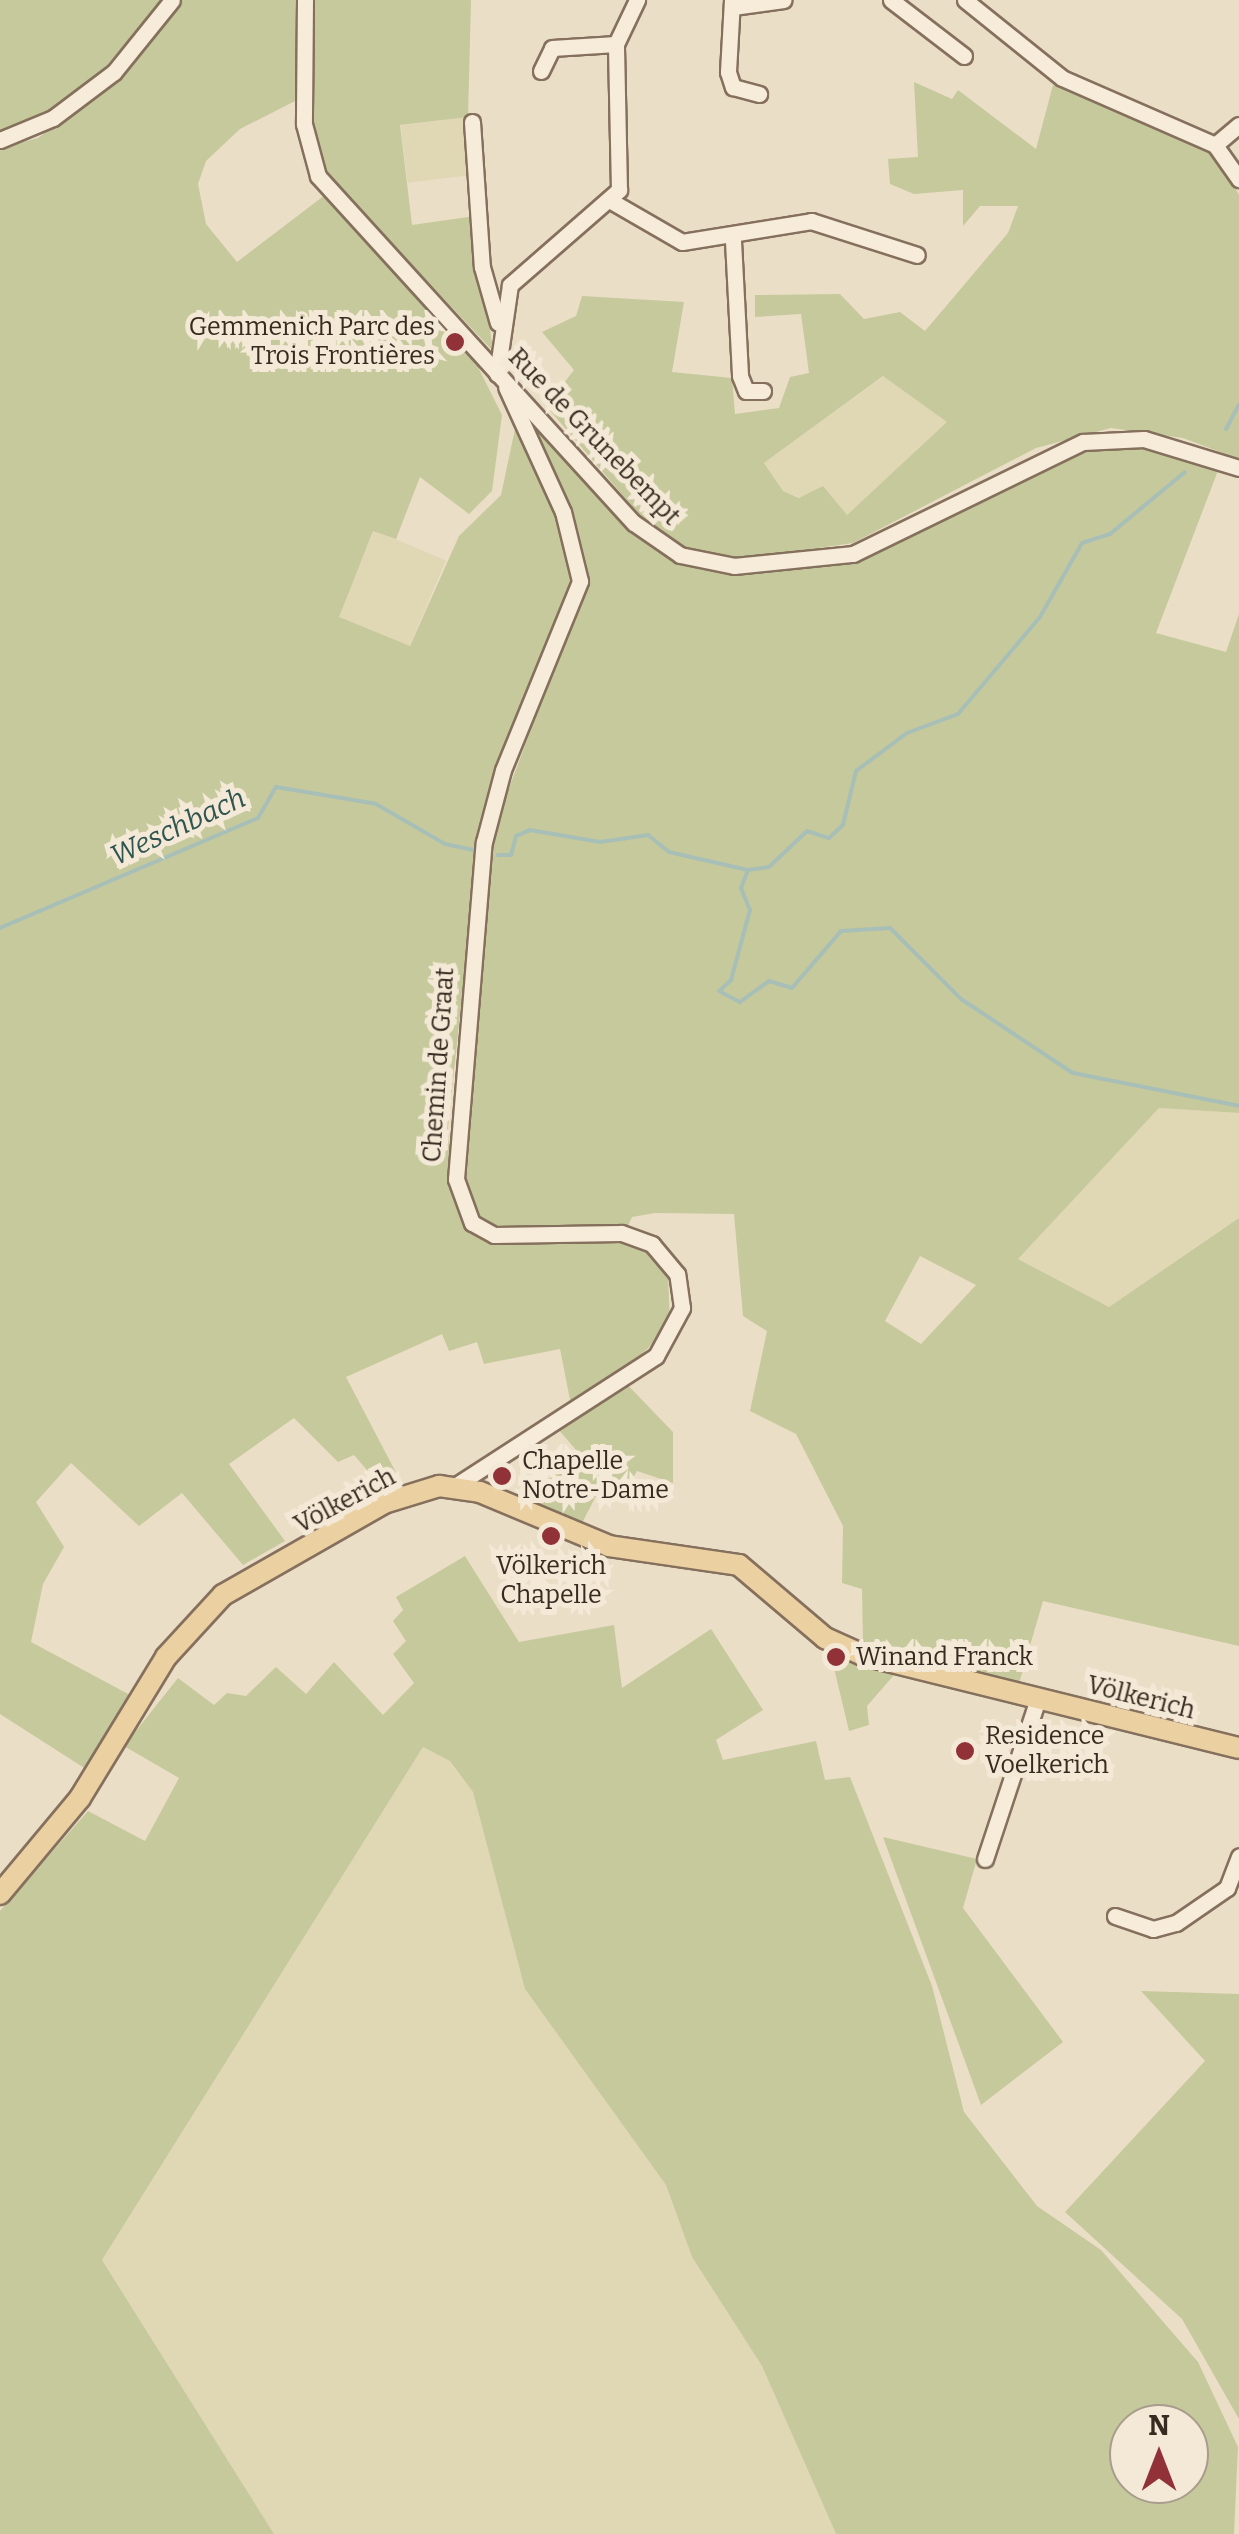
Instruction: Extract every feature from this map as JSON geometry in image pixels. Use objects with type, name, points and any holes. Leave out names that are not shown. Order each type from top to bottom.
[{"type":"main road","name":"Völkerich","points":[[0,1894],[80,1798],[166,1657],[222,1596],[384,1503],[455,1486],[609,1546],[722,1558],[842,1646],[1239,1748]]},
{"type":"street","points":[[0,140],[54,118],[114,72],[172,0]]},
{"type":"street","name":"Rue de Grunebempt","points":[[306,0],[304,124],[318,176],[501,380],[648,535],[719,566],[853,554],[1083,442],[1175,444],[1239,468]]},
{"type":"street","points":[[501,380],[500,332],[510,285],[611,200],[624,165],[616,44],[637,0]]},
{"type":"street","points":[[759,94],[733,87],[728,72],[732,4],[784,0]]},
{"type":"street","points":[[891,0],[964,56]]},
{"type":"street","points":[[965,0],[1062,78],[1215,145],[1239,179]]},
{"type":"street","points":[[541,71],[552,48],[616,44]]},
{"type":"street","points":[[472,122],[482,267],[500,332]]},
{"type":"street","points":[[1215,145],[1239,125]]},
{"type":"street","points":[[611,200],[682,242],[733,240],[831,223],[917,255]]},
{"type":"street","points":[[733,240],[740,376],[746,391],[763,391]]},
{"type":"street","name":"Chemin de Graat","points":[[455,1486],[656,1356],[682,1308],[677,1274],[652,1244],[621,1232],[494,1235],[472,1223],[456,1180],[484,842],[503,770],[580,581],[563,512],[501,380]]},
{"type":"street","points":[[985,1859],[1038,1698]]},
{"type":"street","points":[[1115,1916],[1139,1928],[1176,1923],[1227,1888],[1239,1856]]},
{"type":"shaded area","points":[[468,117],[475,175],[408,183],[401,125]]},
{"type":"shaded area","points":[[884,376],[948,422],[847,515],[783,491],[764,463]]},
{"type":"shaded area","points":[[374,530],[446,560],[409,648],[337,617]]},
{"type":"shaded area","points":[[1159,1108],[1239,1113],[1239,1218],[1109,1307],[1018,1259]]},
{"type":"shaded area","points":[[423,1747],[450,1761],[473,1792],[525,1989],[666,2185],[692,2257],[762,2366],[836,2534],[274,2534],[102,2260]]},
{"type":"green space","points":[[0,0],[161,0],[99,75],[46,115],[0,135]]},
{"type":"green space","points":[[179,0],[298,0],[297,100],[240,129],[206,161],[198,184],[206,224],[237,262],[325,195],[471,353],[502,415],[492,491],[469,514],[420,477],[396,539],[373,531],[339,617],[410,646],[459,536],[501,495],[515,429],[555,512],[573,581],[481,817],[448,1128],[453,1182],[462,1172],[491,836],[588,578],[572,511],[521,414],[657,550],[710,571],[830,567],[880,552],[1076,450],[1140,444],[1219,468],[1156,633],[1226,652],[1239,614],[1239,1113],[1159,1108],[1018,1259],[1109,1307],[1239,1218],[1239,1646],[1043,1601],[1018,1687],[863,1647],[862,1589],[842,1583],[843,1526],[796,1434],[750,1411],[767,1331],[743,1316],[734,1214],[655,1213],[632,1217],[621,1241],[648,1250],[668,1273],[670,1327],[619,1376],[673,1432],[673,1483],[637,1471],[626,1490],[603,1482],[576,1535],[521,1510],[576,1450],[553,1423],[572,1410],[560,1349],[484,1364],[477,1342],[449,1351],[442,1334],[346,1377],[402,1484],[384,1490],[354,1455],[338,1462],[294,1418],[229,1464],[285,1541],[243,1565],[182,1493],[139,1526],[71,1463],[36,1502],[64,1547],[43,1584],[31,1642],[132,1696],[89,1771],[0,1714],[0,148],[38,138],[118,78]],"holes":[[[920,1256],[976,1285],[921,1344],[885,1321]]]},
{"type":"green space","points":[[313,0],[471,0],[468,117],[400,125],[412,225],[475,216],[493,351],[327,175],[310,109]]},
{"type":"green space","points":[[914,82],[952,99],[958,90],[1036,149],[1053,85],[1206,149],[1229,175],[1239,195],[1239,459],[1183,438],[1111,428],[1036,448],[853,543],[734,560],[685,550],[645,521],[546,406],[574,370],[542,332],[576,316],[582,296],[684,302],[672,372],[732,378],[735,414],[779,408],[790,377],[809,373],[801,314],[755,317],[755,295],[840,294],[864,319],[900,312],[925,331],[1008,233],[1018,206],[980,206],[963,226],[963,190],[914,194],[890,184],[888,159],[918,157]],"holes":[[[883,376],[947,422],[847,515],[823,486],[799,498],[783,491],[764,463]]]},
{"type":"green space","points":[[465,1556],[519,1642],[614,1625],[622,1688],[711,1629],[763,1710],[716,1740],[723,1760],[816,1741],[825,1780],[850,1777],[932,1986],[964,2112],[1037,2206],[1101,2250],[1198,2362],[1238,2447],[1234,2534],[836,2534],[762,2366],[692,2257],[666,2185],[525,1989],[473,1792],[450,1761],[423,1747],[102,2260],[274,2534],[0,2534],[0,1911],[88,1811],[145,1841],[179,1778],[124,1746],[178,1678],[214,1705],[227,1693],[246,1696],[276,1667],[306,1694],[334,1662],[383,1715],[414,1683],[393,1654],[406,1641],[393,1621],[403,1610],[396,1597]]},
{"type":"green space","points":[[848,1658],[894,1675],[867,1706],[869,1725],[849,1731],[833,1664]]},
{"type":"green space","points":[[883,1837],[977,1859],[963,1908],[1063,2042],[981,2105]]},
{"type":"green space","points":[[1141,1991],[1239,1994],[1239,2419],[1182,2319],[1065,2212],[1205,2061]]},
{"type":"waterway","points":[[1226,429],[1239,405]]},
{"type":"waterway","points":[[498,855],[511,855],[516,836],[530,830],[600,842],[648,835],[669,852],[748,870],[769,867],[807,831],[829,838],[843,825],[856,771],[907,733],[958,714],[1040,617],[1082,543],[1110,534],[1185,472]]},
{"type":"waterway","name":"Weschbach","points":[[0,928],[258,818],[276,787],[376,804],[445,844],[477,851]]},
{"type":"waterway","points":[[748,870],[741,888],[750,910],[731,980],[719,991],[740,1002],[769,981],[792,988],[841,931],[890,928],[961,999],[1073,1073],[1239,1106]]},
{"type":"place","name":"Gemmenich Parc des Trois Frontières","points":[[455,342]]},
{"type":"place","name":"Chapelle Notre-Dame","points":[[502,1476]]},
{"type":"place","name":"Völkerich Chapelle","points":[[551,1536]]},
{"type":"place","name":"Winand Franck","points":[[836,1657]]},
{"type":"place","name":"Residence Voelkerich","points":[[965,1751]]}]
